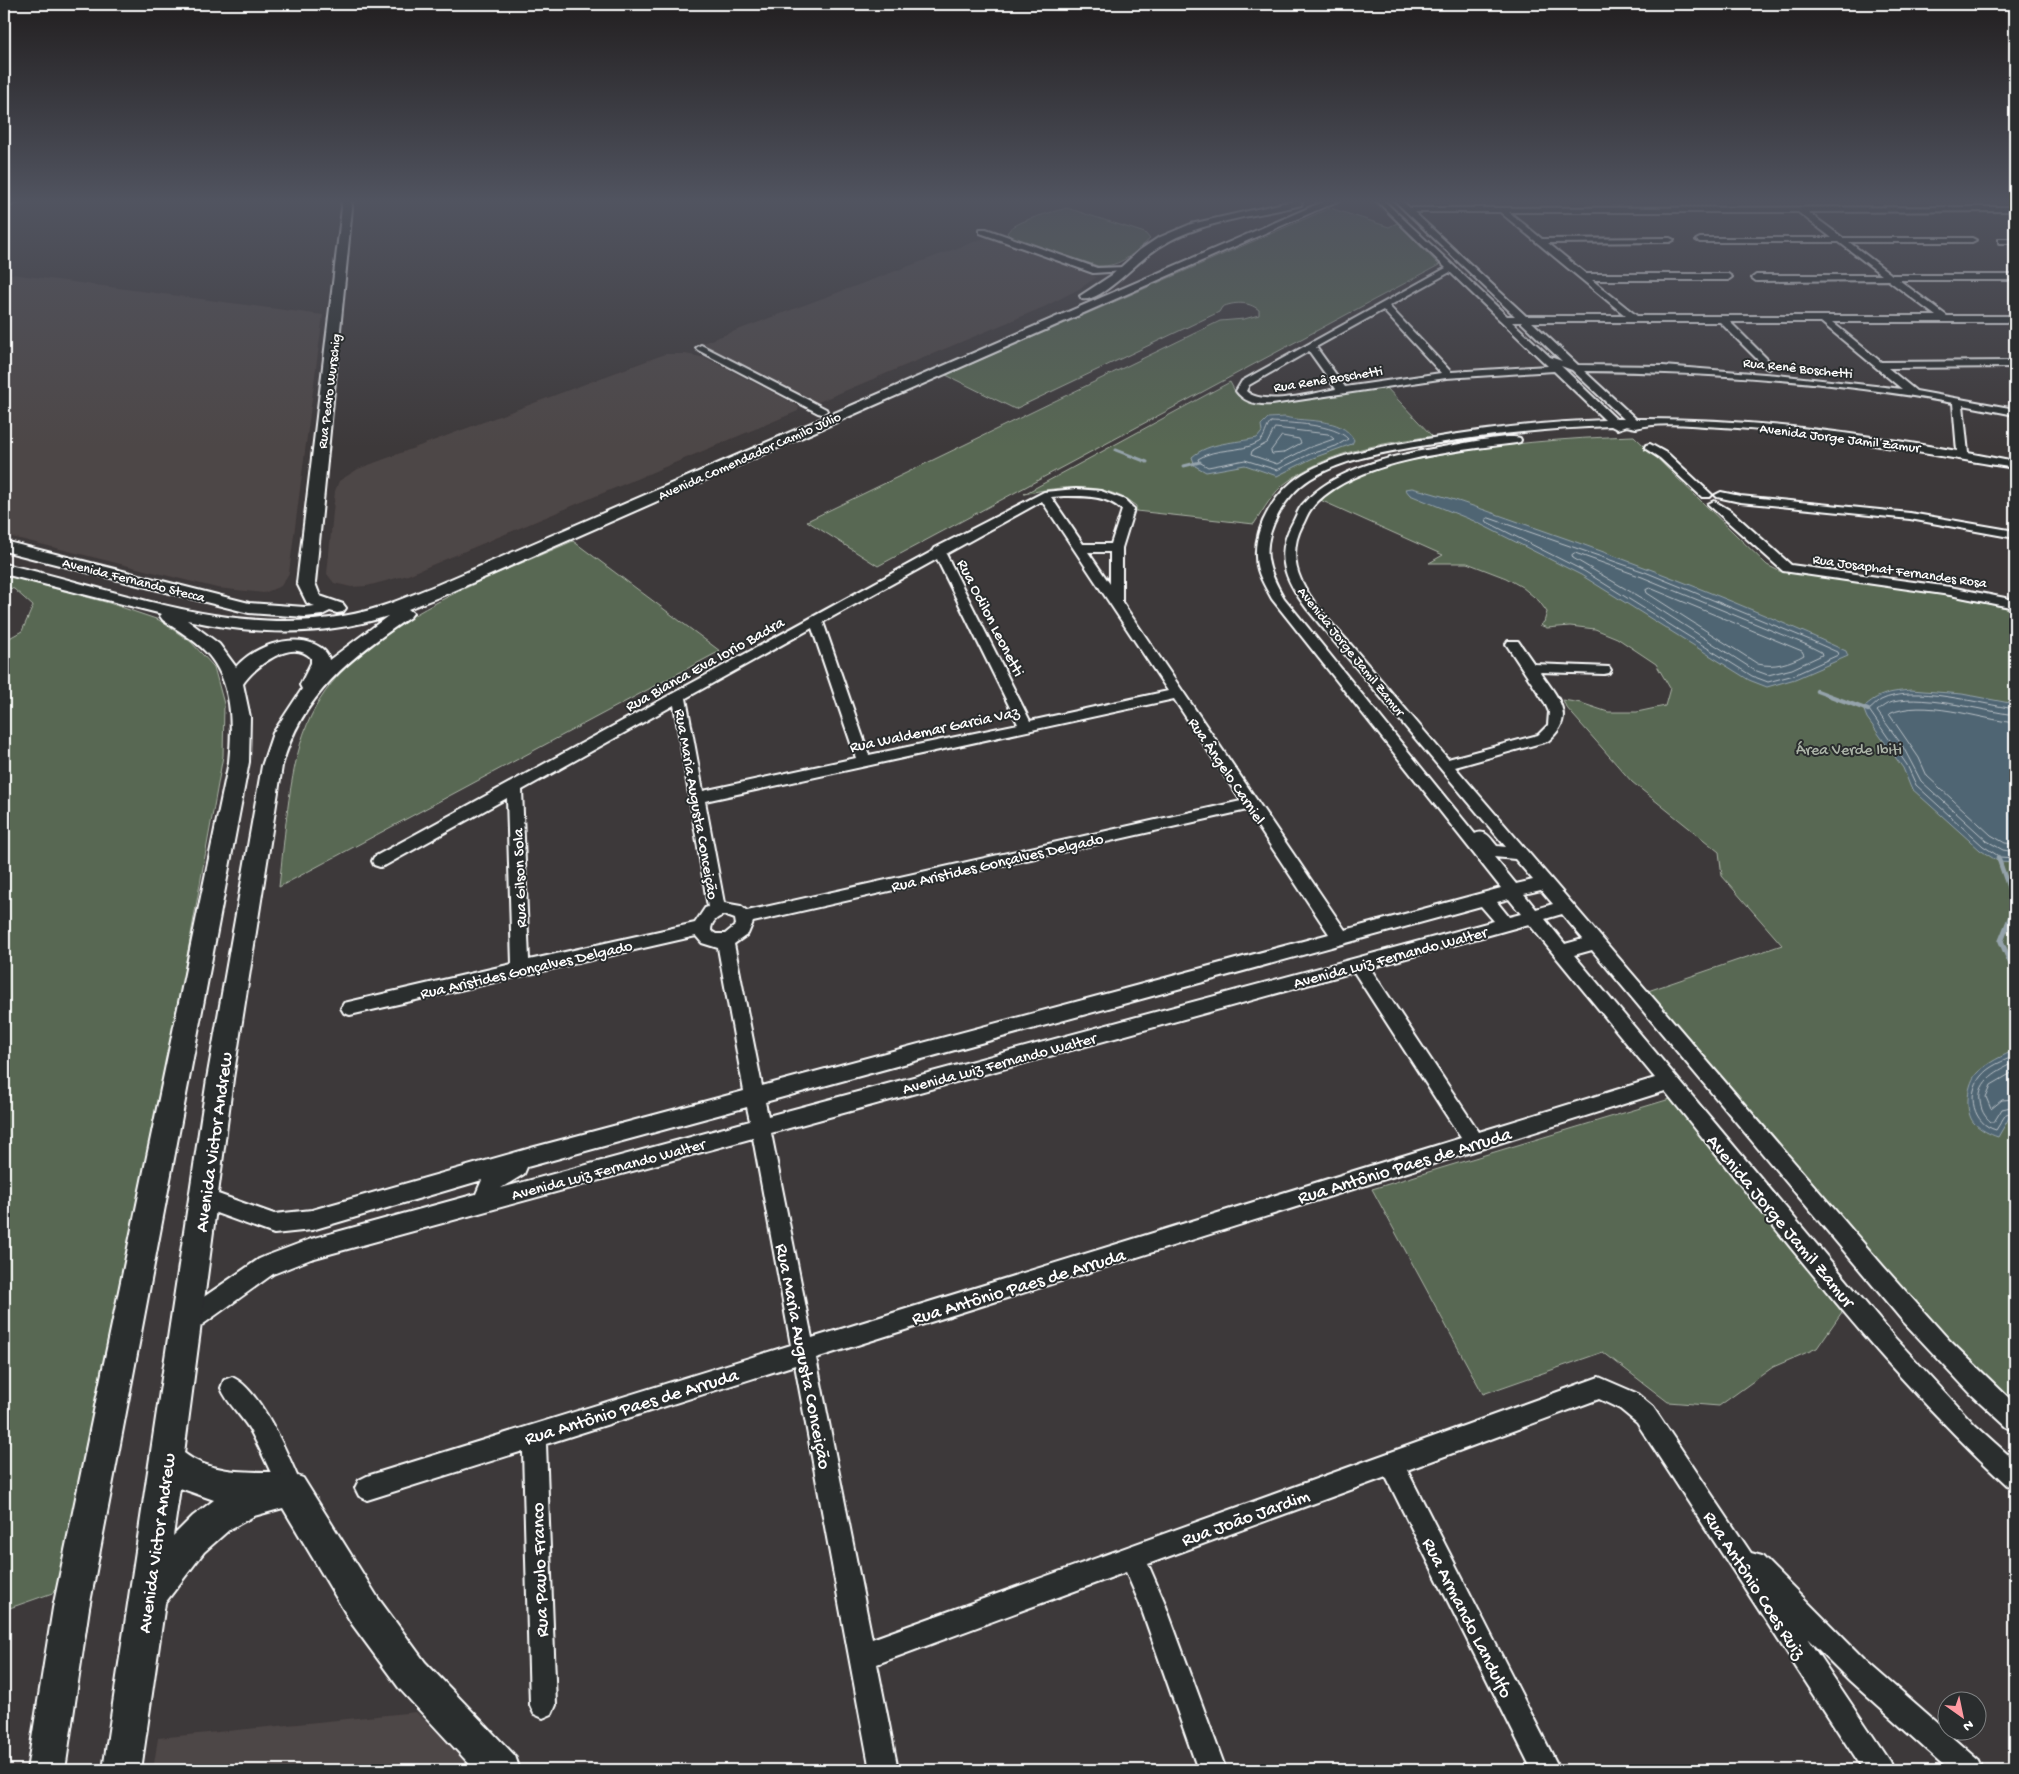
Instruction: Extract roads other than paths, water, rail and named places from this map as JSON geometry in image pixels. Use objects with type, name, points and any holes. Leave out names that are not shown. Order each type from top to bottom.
[{"type":"main road","name":"Rua Pedro Wurschig","points":[[306,583],[340,282]]},
{"type":"main road","name":"Avenida Comendador Camilo Júlio","points":[[264,610],[305,612],[338,608],[394,594],[426,582],[1072,303],[1108,282]]},
{"type":"main road","name":"Avenida Comendador Camilo Júlio","points":[[153,606],[229,624],[272,628],[343,622],[382,612],[443,589],[1133,282]]},
{"type":"main road","name":"Avenida Fernando Stecca","points":[[4,546],[264,610]]},
{"type":"main road","name":"Avenida Fernando Stecca","points":[[4,569],[153,606]]},
{"type":"main road","points":[[306,583],[313,599],[338,608]]},
{"type":"main road","points":[[264,610],[296,598],[306,583]]},
{"type":"main road","name":"Avenida Victor Andrew","points":[[122,1770],[220,1079],[272,766],[282,734],[305,695],[341,658],[374,632],[443,589]]},
{"type":"main road","points":[[46,1770],[71,1608],[239,762],[242,733],[235,682],[213,648],[190,630],[153,606]]},
{"type":"main road","points":[[235,682],[247,666],[266,652],[301,646],[312,649],[320,657],[320,663],[305,695]]},
{"type":"main road","points":[[166,1460],[186,1474],[201,1479],[255,1489],[291,1490]]},
{"type":"main road","points":[[148,1596],[200,1531],[225,1512],[250,1500],[291,1490]]},
{"type":"main road","points":[[291,1490],[365,1611],[412,1675],[501,1770]]},
{"type":"street","name":"Rua Renê Boschetti","points":[[1427,282],[1244,383],[1241,391],[1243,395],[1252,399],[1270,402],[1448,374],[1557,368]]},
{"type":"street","points":[[1465,282],[1624,432]]},
{"type":"street","points":[[1485,282],[1643,431]]},
{"type":"street","points":[[1590,282],[1634,318]]},
{"type":"street","points":[[1896,282],[1944,319]]},
{"type":"street","points":[[1384,306],[1448,374]]},
{"type":"street","points":[[1374,312],[1396,319]]},
{"type":"street","points":[[1504,319],[2015,319]]},
{"type":"street","points":[[1722,319],[1769,366]]},
{"type":"street","points":[[1823,319],[1913,393]]},
{"type":"street","points":[[1310,346],[1342,390]]},
{"type":"street","points":[[701,348],[822,411]]},
{"type":"street","points":[[1299,352],[1307,352],[1317,356]]},
{"type":"street","points":[[1547,359],[1576,368]]},
{"type":"street","points":[[1879,365],[2015,364]]},
{"type":"street","name":"Rua Renê Boschetti","points":[[1576,368],[1663,369],[1777,378],[1913,393],[2015,412]]},
{"type":"street","points":[[1565,376],[1580,385],[1609,412],[1622,411]]},
{"type":"street","points":[[1958,401],[1964,455]]},
{"type":"street","name":"Avenida Jorge Jamil Zamur","points":[[2015,465],[1883,440],[1738,425],[1613,422],[1589,428],[1463,447],[1384,463],[1339,481],[1320,492],[1307,505],[1296,522],[1290,543],[1289,562],[1294,579],[1303,596],[1544,883],[1748,1121],[1850,1245],[1929,1335],[1977,1385],[2015,1419]]},
{"type":"street","points":[[1664,423],[1671,432]]},
{"type":"street","name":"Avenida Jorge Jamil Zamur","points":[[2015,474],[1874,448],[1729,434],[1624,432],[1589,428],[1479,433],[1366,454],[1333,464],[1307,477],[1288,492],[1274,509],[1266,527],[1262,557],[1266,576],[1278,599],[1668,1082],[1898,1359],[1967,1433],[2015,1476]]},
{"type":"street","points":[[1650,447],[1664,456],[1697,485],[1723,501],[1781,564]]},
{"type":"street","points":[[1044,494],[1081,492],[1112,498],[1121,502],[1128,509],[1116,548],[1116,604]]},
{"type":"street","name":"Rua Ângelo Carniel","points":[[1044,494],[1340,937]]},
{"type":"street","name":"Rua Bianca Eva Iorio Badra","points":[[380,861],[1044,494]]},
{"type":"street","points":[[1723,501],[1910,516],[2015,535]]},
{"type":"street","points":[[1079,548],[1116,548]]},
{"type":"street","name":"Rua Odilon Leonetti","points":[[939,551],[1026,726]]},
{"type":"street","name":"Rua Josaphat Fernandes Rosa","points":[[1781,564],[1796,570],[1892,582],[2015,604]]},
{"type":"street","points":[[816,620],[864,761]]},
{"type":"street","points":[[1446,764],[1543,738],[1554,728],[1557,717],[1553,705],[1531,668],[1513,644]]},
{"type":"street","points":[[1531,668],[1604,670]]},
{"type":"street","name":"Rua Waldemar Garcia Vaz","points":[[698,797],[1177,694]]},
{"type":"street","name":"Rua Maria Augusta Conceição","points":[[679,697],[717,910]]},
{"type":"street","name":"Avenida Jorge Jamil Zamur","points":[[1407,760],[1440,788],[1492,851],[1512,854],[1519,852]]},
{"type":"street","name":"Rua Gilson Sola","points":[[514,787],[521,969]]},
{"type":"street","name":"Rua Aristides Gonçalves Delgado","points":[[744,918],[1250,804]]},
{"type":"street","name":"Avenida Luiz Fernando Walter","points":[[204,1200],[274,1224],[312,1220],[531,1157],[1544,883]]},
{"type":"street","name":"Avenida Luiz Fernando Walter","points":[[1485,899],[1506,924]]},
{"type":"street","name":"Avenida Luiz Fernando Walter","points":[[187,1322],[266,1266],[311,1249],[1533,917],[1558,909],[1562,904]]},
{"type":"street","points":[[717,910],[737,911],[744,918],[745,924],[738,935],[725,941],[712,940],[706,937],[702,928],[706,918],[717,910]]},
{"type":"street","name":"Rua Aristides Gonçalves Delgado","points":[[350,1008],[702,928]]},
{"type":"street","name":"Rua Maria Augusta Conceição","points":[[725,941],[884,1770]]},
{"type":"street","points":[[1562,951],[1595,943]]},
{"type":"street","points":[[1358,964],[1474,1142]]},
{"type":"street","name":"Rua Antônio Paes de Arruda","points":[[367,1488],[1668,1082]]},
{"type":"street","name":"Avenida Luiz Fernando Walter","points":[[492,1199],[486,1195],[491,1183],[531,1157]]},
{"type":"street","points":[[232,1388],[241,1395],[259,1425],[291,1490]]},
{"type":"street","name":"Rua João Jardim","points":[[862,1656],[1599,1388],[1628,1401]]},
{"type":"street","name":"Rua Antônio Coes Ruiz","points":[[1628,1401],[1645,1415],[1879,1770]]},
{"type":"street","name":"Rua Paulo Franco","points":[[534,1436],[543,1705]]},
{"type":"street","name":"Rua Armando Landulfo","points":[[1391,1463],[1546,1770]]},
{"type":"street","points":[[1728,1541],[1859,1672],[1969,1770]]},
{"type":"street","points":[[1132,1557],[1151,1601],[1212,1770]]},
{"type":"water","points":[[1285,417],[1323,422],[1341,427],[1354,440],[1352,444],[1313,458],[1277,476],[1245,465],[1206,472],[1195,466],[1192,457],[1206,448],[1257,438],[1262,432],[1261,425],[1268,418]]},
{"type":"water","points":[[1412,488],[1476,507],[1655,571],[1808,634],[1846,651],[1848,656],[1795,679],[1767,687],[1749,680],[1581,575],[1474,521],[1410,495],[1405,489]]},
{"type":"water","points":[[1911,690],[1962,694],[2015,704],[2015,863],[1999,862],[1980,850],[1911,788],[1903,768],[1867,718],[1863,708],[1874,699],[1891,693]]},
{"type":"water","points":[[2015,1050],[2015,1117],[2009,1118],[1998,1137],[1982,1130],[1974,1123],[1969,1112],[1969,1090],[1978,1072],[1991,1062]]},
{"type":"waterway","points":[[1116,450],[1147,462]]},
{"type":"waterway","points":[[1184,466],[1200,462]]},
{"type":"waterway","points":[[1817,691],[1868,710]]},
{"type":"waterway","points":[[1998,857],[2011,894]]},
{"type":"waterway","points":[[2010,893],[2015,906],[2001,941],[2015,973]]},
{"type":"park label","name":"Área Verde Ibiti","points":[[1849,748]]}]
